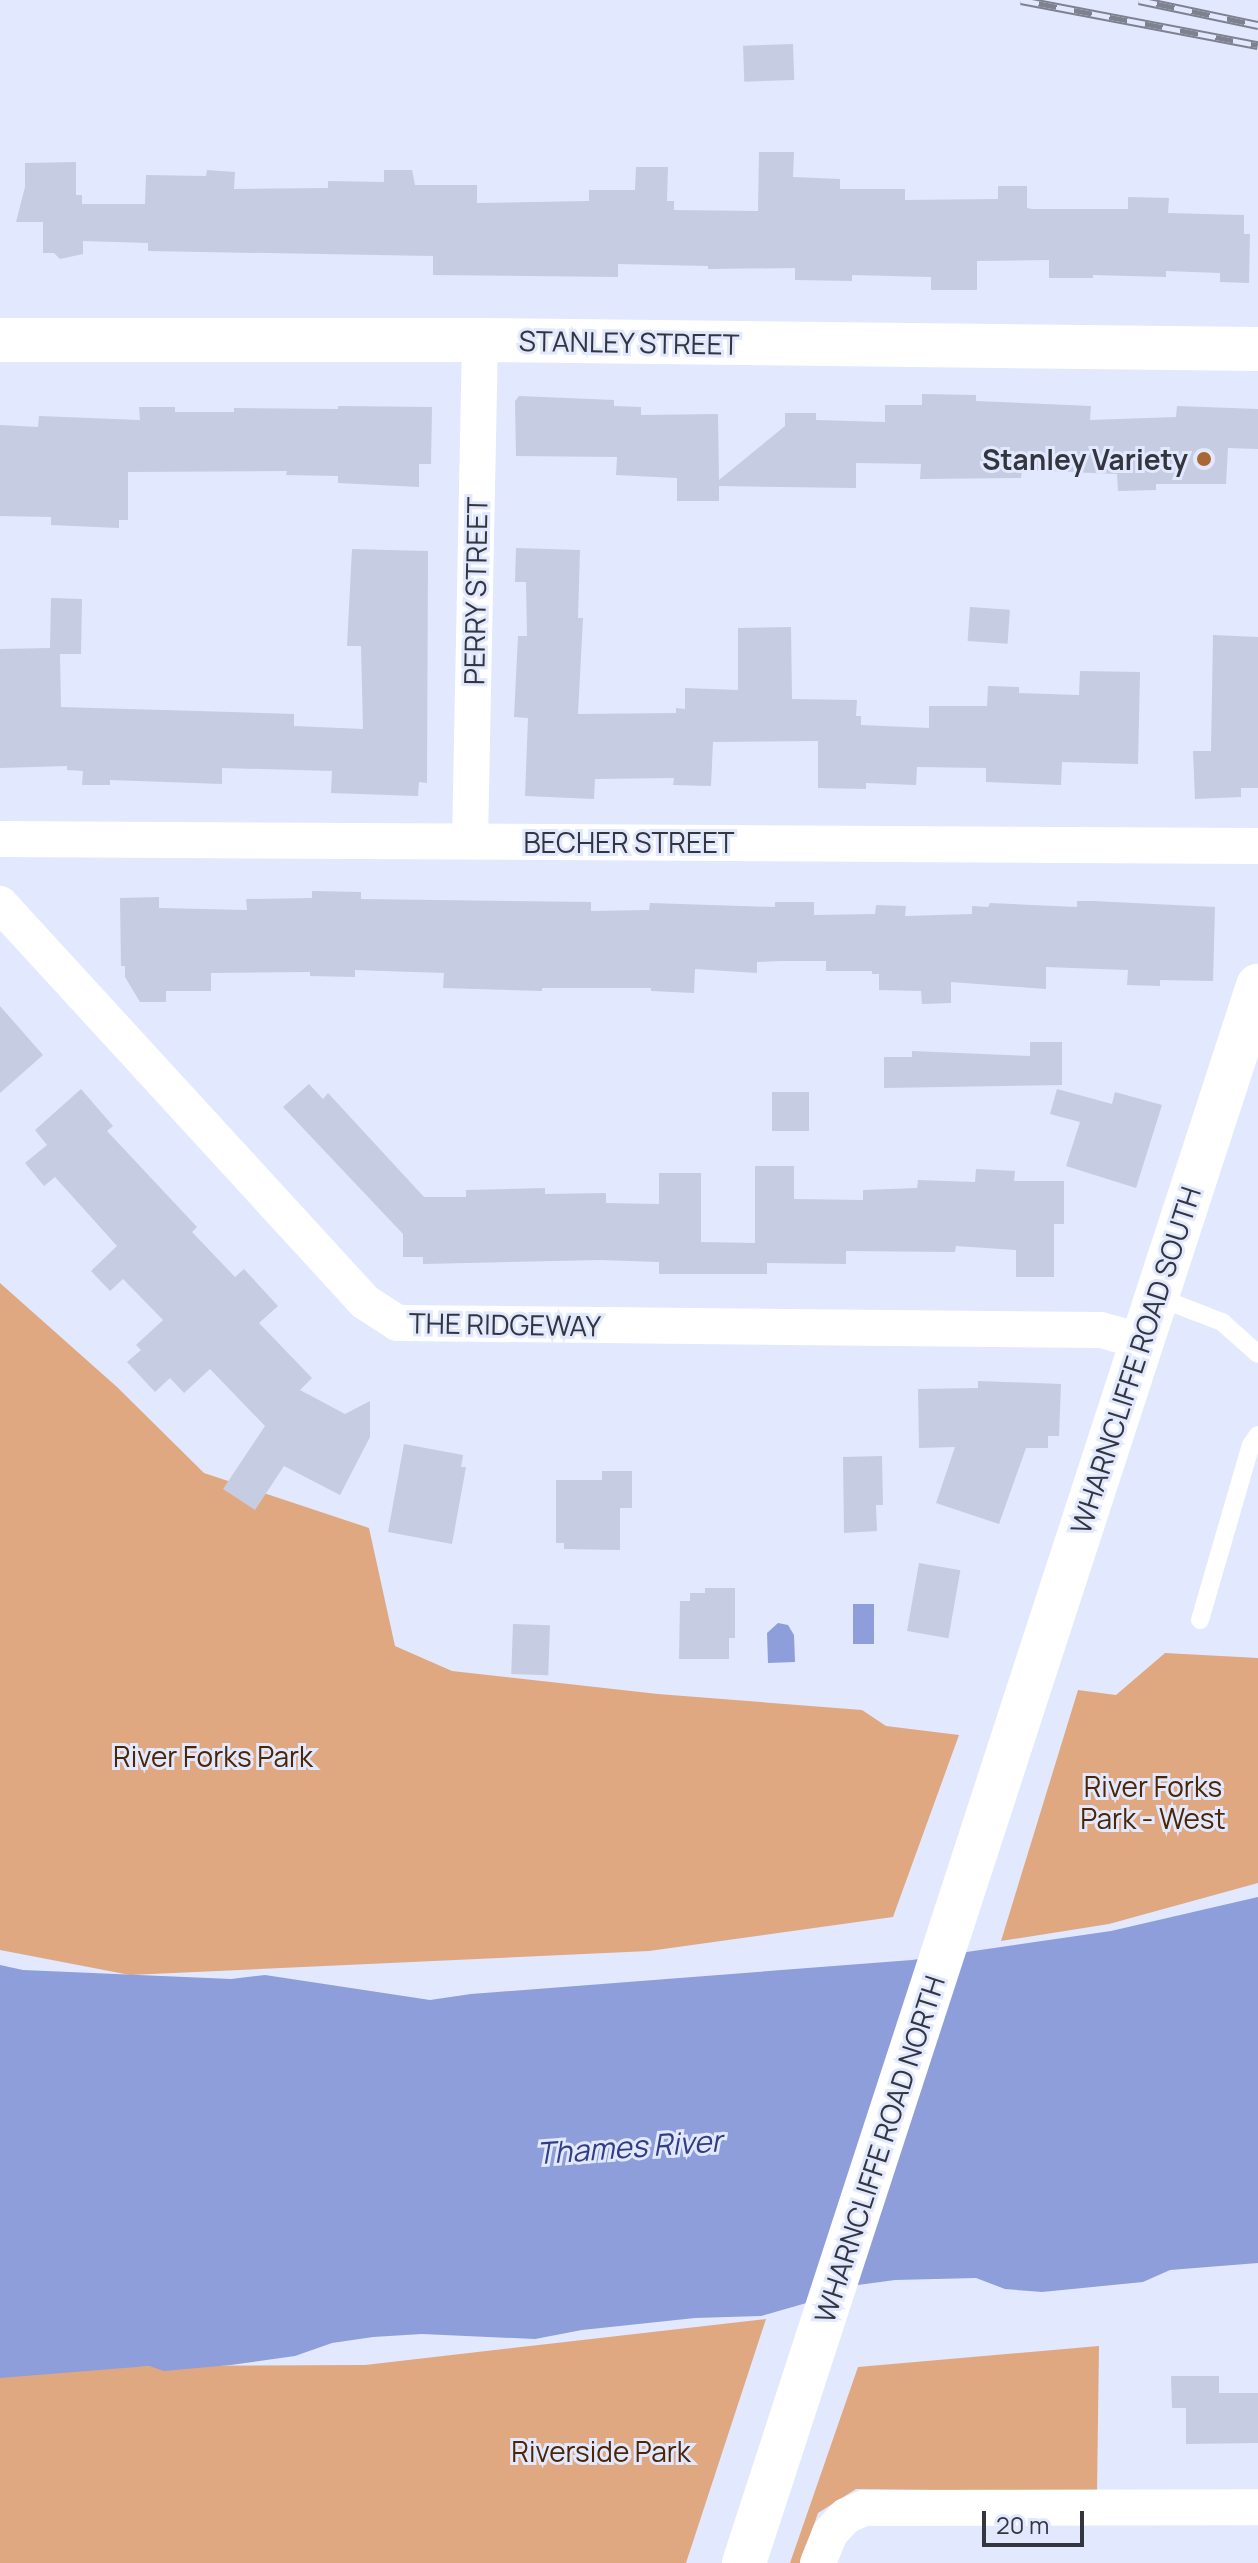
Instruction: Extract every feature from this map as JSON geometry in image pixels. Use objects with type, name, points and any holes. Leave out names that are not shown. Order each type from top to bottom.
[{"type":"main road","name":"STANLEY STREET","points":[[0,340],[480,340],[1258,349]]},
{"type":"main road","name":"WHARNCLIFFE ROAD SOUTH","points":[[1012,1734],[1255,1004]]},
{"type":"main road","name":"WHARNCLIFFE ROAD NORTH","points":[[744,2563],[1012,1734]]},
{"type":"street","name":"PERRY STREET","points":[[470,841],[480,340]]},
{"type":"street","name":"BECHER STREET","points":[[0,839],[1258,846]]},
{"type":"street","name":"THE RIDGEWAY","points":[[0,904],[365,1302],[397,1323],[1101,1330],[1141,1341]]},
{"type":"street","points":[[818,2563],[830,2533],[846,2516],[864,2508],[1258,2507]]},
{"type":"lane","points":[[1156,1296],[1222,1322],[1258,1354]]},
{"type":"lane","points":[[1200,1620],[1251,1445],[1258,1435]]},
{"type":"green space","name":"River Forks Park","points":[[0,1283],[117,1387],[204,1473],[369,1528],[395,1646],[452,1671],[658,1694],[862,1710],[886,1726],[959,1735],[893,1917],[649,1951],[130,1975],[0,1950]]},
{"type":"green space","name":"River Forks Park - West","points":[[1165,1653],[1258,1658],[1258,1883],[1109,1924],[1001,1941],[1078,1690],[1116,1695]]},
{"type":"green space","name":"Riverside Park","points":[[766,2319],[686,2563],[0,2563],[0,2367],[365,2365]]},
{"type":"green space","points":[[1099,2346],[1097,2492],[856,2489],[818,2513],[801,2563],[790,2563],[858,2367]]},
{"type":"water","points":[[853,1604],[874,1604],[874,1644],[853,1644]]},
{"type":"water","points":[[778,1623],[788,1625],[794,1635],[795,1662],[768,1663],[767,1633]]},
{"type":"water","name":"Thames River","points":[[1258,1897],[1258,2263],[1170,2270],[1143,2282],[1042,2292],[1005,2289],[976,2278],[895,2280],[843,2287],[810,2302],[761,2316],[695,2318],[582,2330],[535,2339],[422,2334],[373,2337],[332,2343],[295,2356],[231,2365],[164,2371],[149,2366],[0,2378],[0,1965],[23,1970],[231,1979],[265,1975],[430,2000],[471,1994],[912,1960],[1111,1931]]},
{"type":"building","points":[[793,44],[794,80],[744,82],[743,46]]},
{"type":"building","points":[[759,152],[794,152],[793,177],[840,179],[840,189],[905,189],[905,200],[998,199],[998,186],[1027,186],[1027,208],[1032,209],[1128,209],[1128,197],[1169,198],[1168,213],[1244,215],[1244,234],[1250,234],[1249,283],[1220,282],[1220,273],[1166,271],[1166,277],[1093,275],[1093,278],[1049,278],[1049,260],[977,261],[977,290],[931,290],[931,277],[852,275],[852,281],[795,280],[795,268],[708,269],[708,266],[618,264],[618,277],[433,275],[433,256],[148,251],[148,243],[83,241],[83,254],[60,259],[54,253],[43,253],[43,222],[16,222],[25,187],[25,163],[76,162],[76,195],[82,195],[82,204],[145,204],[146,175],[206,176],[207,170],[235,172],[234,189],[328,188],[328,181],[384,182],[384,170],[412,170],[415,185],[477,185],[477,203],[589,201],[589,190],[635,190],[636,167],[668,167],[667,201],[674,201],[674,210],[758,211]]},
{"type":"building","points":[[922,394],[976,395],[976,401],[1091,406],[1090,420],[1176,417],[1177,406],[1258,409],[1258,449],[1228,448],[1226,484],[1156,484],[1156,490],[1118,491],[1117,474],[1022,470],[1021,478],[920,479],[921,464],[856,463],[856,488],[719,486],[719,501],[677,501],[677,478],[616,475],[617,457],[516,456],[515,401],[519,396],[614,400],[614,406],[641,407],[641,415],[718,414],[719,480],[785,426],[785,413],[816,413],[816,420],[885,422],[885,405],[922,405]]},
{"type":"building","points":[[338,406],[432,407],[431,464],[419,464],[419,487],[338,483],[338,476],[286,475],[287,471],[128,472],[128,520],[119,520],[119,528],[51,525],[51,517],[0,516],[0,425],[38,427],[39,416],[140,420],[139,407],[175,407],[175,412],[234,412],[234,408],[338,409]]},
{"type":"building","points":[[516,548],[580,550],[578,618],[583,618],[578,714],[676,713],[676,708],[685,709],[685,688],[738,690],[738,628],[791,627],[792,699],[857,700],[856,716],[861,716],[861,725],[929,728],[929,706],[987,706],[988,686],[1019,687],[1019,693],[1079,695],[1080,671],[1140,672],[1138,764],[1062,762],[1061,785],[986,782],[986,768],[917,767],[916,785],[866,783],[866,789],[818,788],[818,741],[713,742],[711,786],[673,785],[674,778],[595,779],[594,799],[525,796],[528,718],[514,717],[518,636],[527,636],[526,582],[515,582]]},
{"type":"building","points":[[352,549],[428,551],[427,783],[419,782],[418,796],[331,793],[332,771],[222,768],[222,784],[110,780],[110,785],[82,785],[83,771],[67,770],[67,766],[0,768],[0,649],[50,648],[51,598],[82,599],[81,654],[60,654],[61,707],[294,714],[294,726],[363,729],[361,646],[347,646]]},
{"type":"building","points":[[970,607],[1010,610],[1008,644],[968,641]]},
{"type":"building","points":[[1213,635],[1258,637],[1258,788],[1241,788],[1241,797],[1195,799],[1193,751],[1211,751]]},
{"type":"building","points":[[312,891],[361,892],[361,899],[591,902],[591,911],[649,910],[650,903],[775,907],[775,902],[814,902],[814,915],[875,914],[876,905],[906,906],[905,916],[972,914],[972,906],[988,907],[990,903],[1077,907],[1077,901],[1093,901],[1215,907],[1213,981],[1160,980],[1160,986],[1127,985],[1128,970],[1046,967],[1046,989],[951,982],[951,1003],[922,1004],[921,991],[879,990],[879,974],[872,974],[872,971],[826,971],[826,961],[781,961],[757,962],[757,973],[695,969],[694,993],[651,991],[651,988],[542,988],[542,991],[443,988],[444,973],[355,970],[355,977],[310,976],[310,972],[211,973],[211,991],[166,991],[166,1002],[140,1002],[125,977],[125,966],[121,966],[120,898],[159,897],[159,908],[247,910],[246,899],[312,898]]},
{"type":"building","points":[[0,1006],[43,1055],[0,1093]]},
{"type":"building","points":[[1030,1042],[1062,1042],[1062,1085],[884,1088],[884,1057],[912,1057],[912,1051],[1030,1056]]},
{"type":"building","points":[[309,1084],[323,1099],[328,1093],[424,1197],[466,1197],[466,1190],[545,1188],[545,1194],[606,1193],[606,1203],[659,1204],[659,1173],[701,1173],[701,1242],[755,1243],[755,1166],[794,1166],[794,1199],[863,1200],[863,1190],[917,1188],[918,1180],[975,1182],[976,1169],[1015,1171],[1014,1181],[1064,1181],[1064,1224],[1054,1224],[1054,1277],[1016,1277],[1016,1250],[956,1246],[955,1252],[846,1251],[846,1264],[767,1263],[767,1274],[659,1274],[659,1262],[600,1260],[423,1264],[423,1257],[403,1257],[403,1234],[283,1107]]},
{"type":"building","points":[[81,1089],[113,1126],[107,1131],[197,1227],[192,1232],[235,1277],[244,1269],[278,1306],[259,1323],[312,1378],[300,1390],[345,1414],[370,1401],[370,1437],[340,1495],[284,1466],[255,1510],[223,1489],[265,1426],[210,1369],[184,1393],[170,1378],[155,1392],[127,1362],[141,1350],[136,1345],[163,1320],[123,1279],[110,1291],[91,1271],[117,1246],[55,1177],[44,1186],[25,1163],[47,1145],[35,1130]]},
{"type":"building","points":[[1057,1089],[1112,1104],[1115,1092],[1162,1105],[1136,1188],[1066,1166],[1080,1122],[1050,1114]]},
{"type":"building","points":[[772,1092],[809,1092],[809,1131],[772,1131]]},
{"type":"building","points":[[978,1381],[1061,1384],[1059,1436],[1048,1436],[1048,1448],[1026,1448],[999,1524],[936,1503],[955,1447],[919,1448],[918,1389],[978,1388]]},
{"type":"building","points":[[404,1444],[463,1455],[461,1467],[466,1467],[452,1544],[388,1532]]},
{"type":"building","points":[[882,1456],[883,1505],[876,1505],[877,1531],[844,1533],[843,1457]]},
{"type":"building","points":[[602,1471],[632,1471],[632,1508],[620,1508],[620,1550],[564,1549],[564,1543],[556,1543],[556,1480],[602,1480]]},
{"type":"building","points":[[919,1563],[960,1570],[948,1638],[907,1631]]},
{"type":"building","points":[[705,1588],[735,1588],[735,1638],[729,1638],[729,1659],[679,1659],[680,1601],[690,1601],[690,1593],[705,1593]]},
{"type":"building","points":[[513,1624],[550,1625],[548,1675],[511,1674]]},
{"type":"building","points":[[1171,2376],[1219,2376],[1219,2393],[1258,2393],[1258,2443],[1186,2444],[1186,2408],[1172,2408]]},
{"type":"railway","points":[[1021,0],[1258,45]]},
{"type":"railway","points":[[1139,0],[1258,25]]},
{"type":"place","name":"Stanley Variety","points":[[1204,459]]}]
